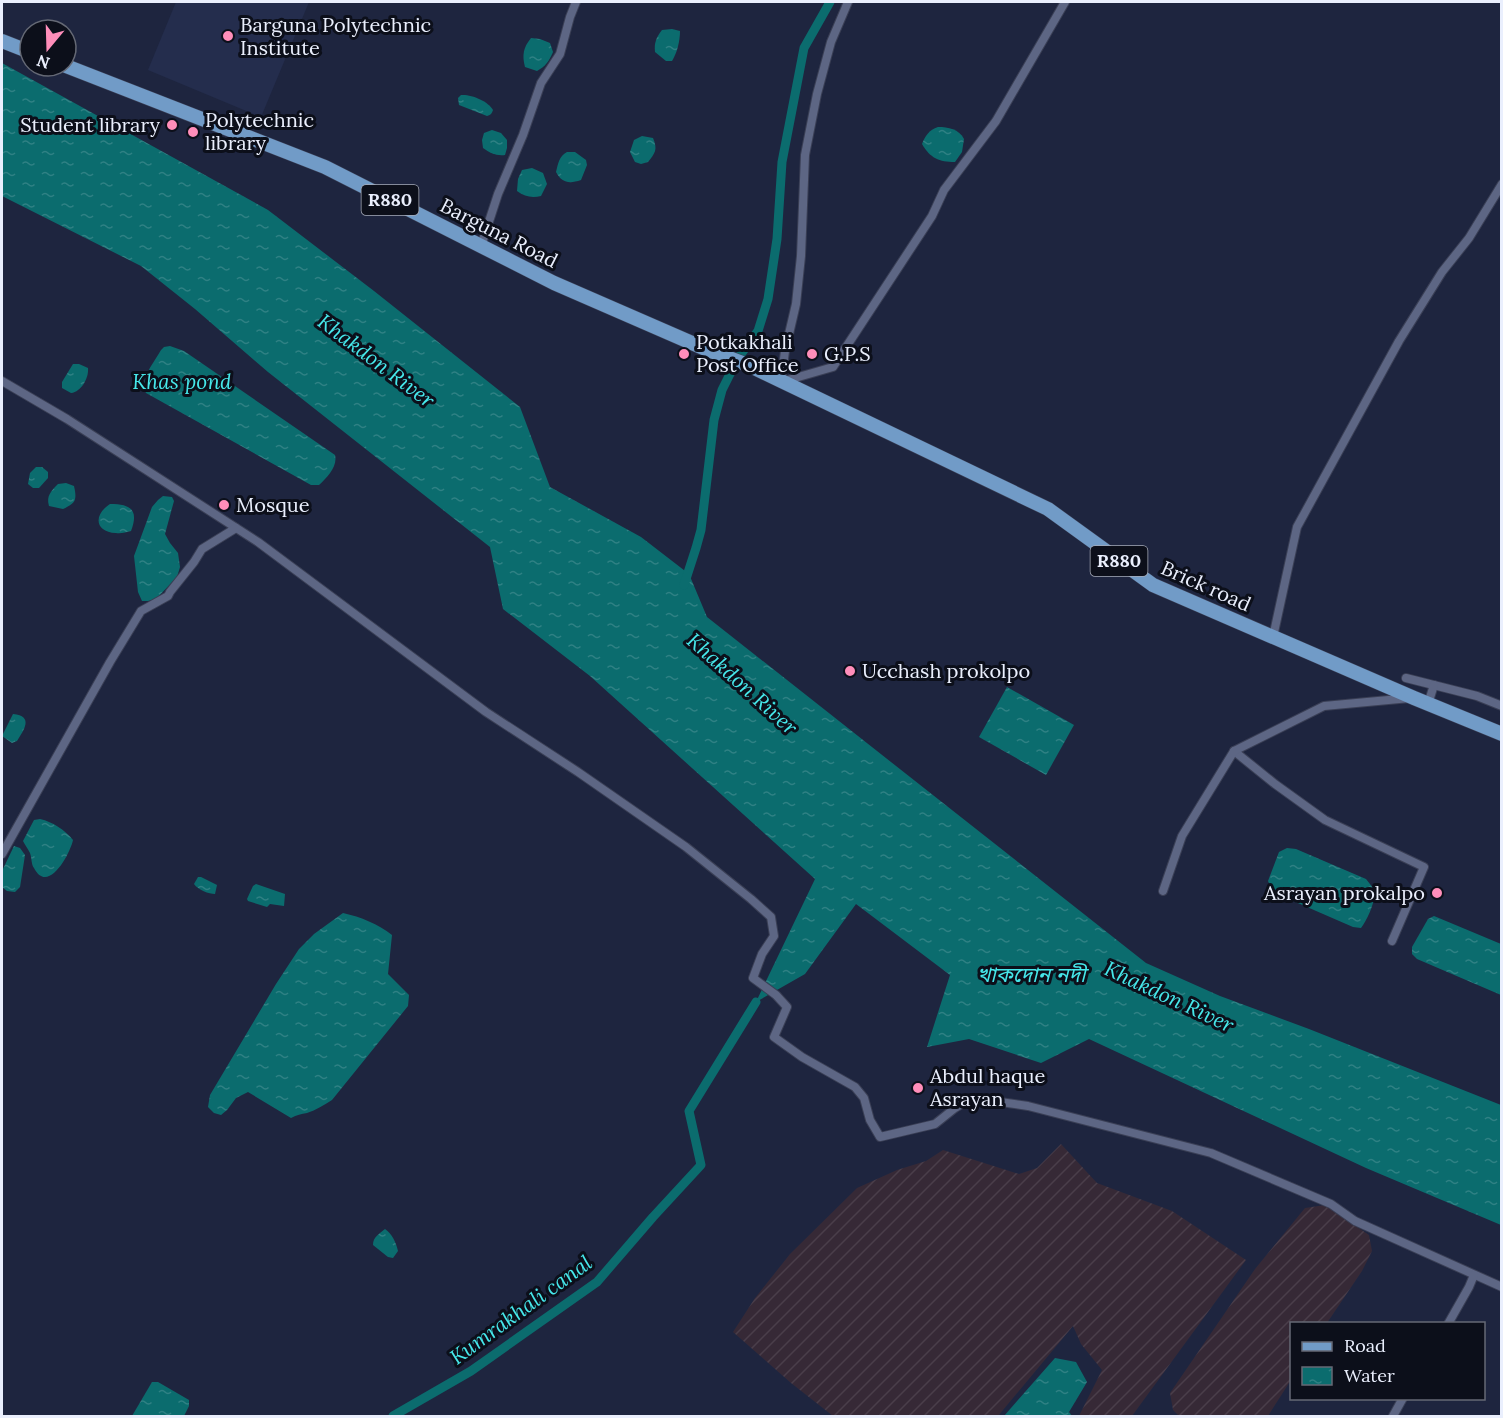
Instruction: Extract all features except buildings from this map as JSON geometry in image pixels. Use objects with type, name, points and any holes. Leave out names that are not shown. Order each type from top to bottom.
[{"type":"main road","points":[[2,41],[18,47]]},
{"type":"main road","name":"Barguna Road","points":[[78,71],[325,167],[554,283],[748,365]]},
{"type":"main road","name":"Brick road","points":[[748,365],[1048,509],[1153,585],[1502,734]]},
{"type":"street","points":[[481,246],[498,194],[542,83],[560,54],[576,2]]},
{"type":"street","points":[[848,2],[831,42],[817,94],[805,155],[801,256],[796,304],[785,351],[781,382],[833,367],[932,216],[944,190],[996,121],[1065,2]]},
{"type":"street","points":[[1273,638],[1297,527],[1399,341],[1442,272],[1469,238],[1502,184]]},
{"type":"street","points":[[2,381],[67,419],[258,542],[486,712],[686,847],[765,911],[771,917],[774,936],[762,954],[753,978],[776,995],[787,1007],[774,1037],[802,1058],[855,1087],[864,1098],[870,1120],[880,1137],[935,1124],[972,1098],[1028,1106],[1211,1153],[1331,1204],[1355,1221],[1502,1287]]},
{"type":"street","points":[[2,855],[141,610],[168,596],[202,549],[236,528]]},
{"type":"street","points":[[1406,678],[1477,696],[1502,706]]},
{"type":"street","points":[[1428,704],[1434,686]]},
{"type":"street","points":[[1163,891],[1182,836],[1234,750],[1324,706],[1414,698]]},
{"type":"street","points":[[1234,750],[1275,784],[1325,820],[1424,867],[1392,941]]},
{"type":"street","points":[[1449,1322],[1474,1275]]},
{"type":"street","points":[[1393,1416],[1402,1400]]},
{"type":"shaded area","name":"Barguna Polytechnic Institute","points":[[176,2],[309,2],[261,117],[148,70]]},
{"type":"shaded area","points":[[1061,1144],[1097,1183],[1172,1211],[1246,1260],[1132,1416],[1079,1416],[1102,1370],[1081,1344],[1073,1326],[998,1416],[833,1416],[733,1332],[755,1298],[790,1254],[857,1188],[897,1170],[926,1161],[943,1150],[1019,1174],[1037,1168]]},
{"type":"shaded area","points":[[1325,1205],[1369,1235],[1372,1251],[1362,1271],[1328,1322],[1290,1322],[1290,1382],[1268,1416],[1179,1416],[1173,1410],[1170,1393],[1255,1269],[1305,1208]]},
{"type":"water","points":[[662,30],[680,31],[679,43],[672,61],[666,61],[655,52],[655,43]]},
{"type":"water","points":[[531,38],[550,43],[553,52],[547,63],[537,71],[525,67],[524,63],[523,55]]},
{"type":"water","name":"খাকদোন নদী","points":[[2,63],[18,72],[18,78],[29,78],[268,210],[520,407],[550,487],[641,537],[689,574],[707,617],[1146,963],[1220,996],[1501,1105],[1501,1225],[1366,1168],[1089,1039],[1041,1063],[969,1039],[927,1047],[950,975],[856,904],[805,974],[756,1002],[815,879],[590,676],[503,609],[490,547],[268,372],[141,266],[2,196]]},
{"type":"water","points":[[461,95],[483,101],[491,107],[492,113],[487,116],[459,105],[458,98]]},
{"type":"water","points":[[938,127],[953,129],[964,139],[962,152],[955,162],[936,158],[928,153],[922,144],[924,138]]},
{"type":"water","points":[[492,130],[501,133],[507,140],[505,155],[493,154],[483,148],[484,133]]},
{"type":"water","points":[[642,136],[653,138],[655,148],[648,162],[641,164],[635,162],[630,152],[634,140]]},
{"type":"water","points":[[567,152],[575,152],[586,160],[587,165],[581,180],[566,182],[556,172],[558,163]]},
{"type":"water","points":[[532,168],[543,173],[547,184],[541,196],[523,195],[517,191],[518,179],[522,170]]},
{"type":"water","name":"Khas pond","points":[[170,346],[184,351],[335,455],[335,463],[328,475],[319,485],[311,485],[146,393],[144,382],[148,371],[161,350]]},
{"type":"water","points":[[73,364],[88,368],[88,372],[81,387],[71,393],[62,388],[62,382]]},
{"type":"water","points":[[36,467],[42,467],[48,472],[48,478],[39,488],[33,488],[28,484],[30,473]]},
{"type":"water","points":[[66,483],[74,486],[73,503],[63,509],[49,506],[48,499],[51,491],[58,484]]},
{"type":"water","points":[[163,496],[172,497],[174,501],[165,534],[178,553],[180,567],[177,577],[156,599],[142,601],[138,592],[134,556],[152,507]]},
{"type":"water","points":[[110,504],[123,505],[131,510],[134,518],[131,531],[109,532],[100,526],[101,513]]},
{"type":"water","points":[[1007,687],[1074,725],[1046,775],[979,737]]},
{"type":"water","points":[[13,714],[23,718],[26,724],[17,741],[12,743],[2,736]]},
{"type":"water","points":[[40,819],[58,827],[73,840],[68,854],[58,869],[46,877],[40,875],[32,865],[30,853],[23,841],[34,820]]},
{"type":"water","points":[[14,846],[20,848],[25,855],[20,887],[15,892],[7,891],[2,887],[2,871]]},
{"type":"water","points":[[1287,848],[1296,849],[1366,879],[1373,888],[1374,900],[1361,928],[1353,927],[1284,897],[1271,888],[1268,881],[1279,852]]},
{"type":"water","points":[[198,877],[217,885],[215,894],[204,891],[194,884]]},
{"type":"water","points":[[256,884],[285,894],[284,906],[270,904],[267,907],[248,901],[253,886]]},
{"type":"water","points":[[343,913],[369,921],[392,935],[388,974],[409,995],[408,1006],[332,1100],[320,1107],[291,1118],[248,1092],[236,1098],[221,1115],[214,1113],[208,1107],[210,1095],[276,984],[299,949],[314,934]]},
{"type":"water","points":[[1434,916],[1501,944],[1501,995],[1417,959],[1412,954],[1412,947],[1428,919]]},
{"type":"water","points":[[385,1229],[395,1241],[398,1251],[393,1258],[388,1257],[373,1245],[375,1238]]},
{"type":"water","points":[[1055,1358],[1076,1362],[1087,1382],[1069,1412],[1072,1416],[1004,1416]]},
{"type":"water","points":[[152,1382],[158,1382],[189,1400],[184,1416],[132,1416]]},
{"type":"waterway","points":[[684,585],[701,530],[714,420],[722,390],[738,358],[758,331],[768,299],[777,239],[782,162],[804,48],[830,2]]},
{"type":"waterway","name":"Kumrakhali canal","points":[[393,1416],[471,1371],[597,1282],[701,1165],[689,1111],[756,1002]]},
{"type":"place","name":"Barguna Polytechnic Institute","points":[[228,36]]},
{"type":"place","name":"Student library","points":[[172,125]]},
{"type":"place","name":"Polytechnic library","points":[[193,132]]},
{"type":"place","name":"Potkakhali Post Office","points":[[684,354]]},
{"type":"place","name":"G.P.S","points":[[812,354]]},
{"type":"place","name":"Mosque","points":[[224,505]]},
{"type":"place","name":"Ucchash prokolpo","points":[[850,671]]},
{"type":"place","name":"Asrayan prokalpo","points":[[1437,893]]},
{"type":"place","name":"Abdul haque Asrayan","points":[[918,1088]]},
{"type":"water label","name":"Khakdon River","points":[[376,361]]},
{"type":"water label","name":"Khakdon River","points":[[742,684]]},
{"type":"water label","name":"Khakdon River","points":[[1169,997]]}]
